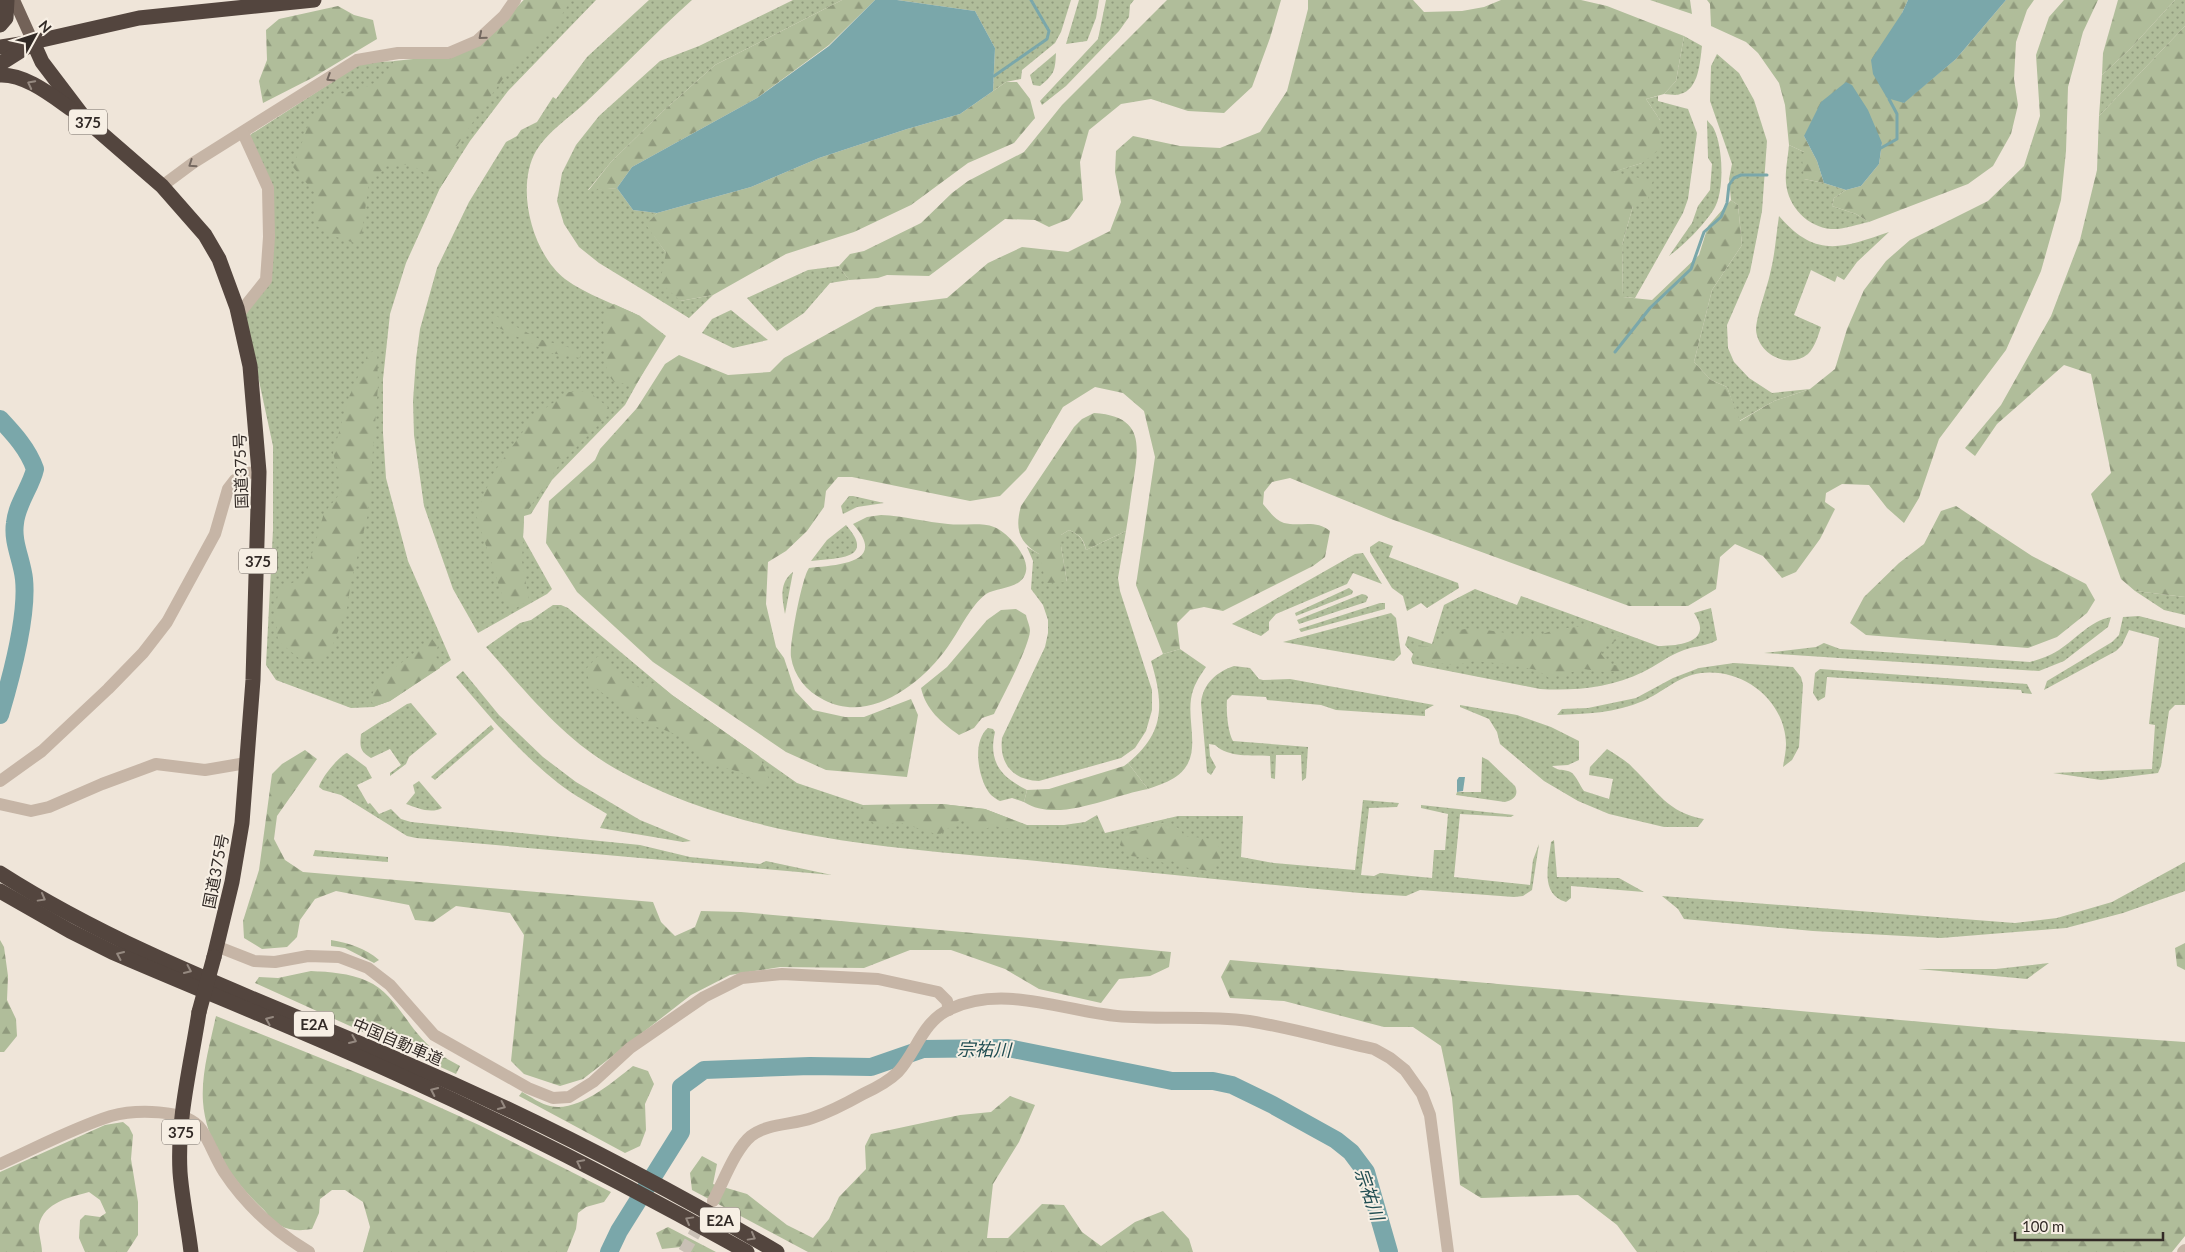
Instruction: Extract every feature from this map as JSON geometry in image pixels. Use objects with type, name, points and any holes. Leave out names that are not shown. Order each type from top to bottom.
[{"type":"highway","points":[[0,25],[6,18],[7,0]]},
{"type":"highway","points":[[0,47],[33,42],[139,18],[314,0]]},
{"type":"highway","points":[[0,64],[33,42]]},
{"type":"highway","name":"国道375号","points":[[33,42],[42,62],[86,120],[162,186],[205,235],[219,259],[238,315],[250,366],[259,472],[253,680],[242,823],[232,882],[199,1012],[182,1116],[180,1172],[191,1252]]},
{"type":"highway","points":[[0,75],[12,75],[48,93],[86,120]]},
{"type":"highway","name":"中国自動車道","points":[[0,873],[40,898],[118,939],[411,1065],[517,1113],[664,1188],[777,1252]]},
{"type":"highway","name":"中国自動車道","points":[[0,891],[70,931],[112,952],[396,1074],[512,1128],[657,1202],[747,1252]]},
{"type":"main road","points":[[14,0],[33,42]]},
{"type":"street","points":[[162,186],[193,163],[357,60],[398,53],[448,53],[477,41],[504,16],[514,0]]},
{"type":"street","points":[[238,315],[266,280],[269,237],[268,188],[243,133]]},
{"type":"street","points":[[0,781],[42,751],[143,654],[167,622],[215,534],[228,489],[235,480],[246,473],[259,472]]},
{"type":"street","points":[[0,804],[31,811],[49,807],[102,784],[156,764],[205,770],[246,763]]},
{"type":"street","points":[[215,952],[254,961],[275,962],[308,956],[338,958],[368,968],[390,985],[434,1035],[528,1088],[553,1098],[569,1096],[593,1082],[630,1048],[704,997],[742,978],[782,974],[878,979],[938,992],[947,1000],[949,1010]]},
{"type":"street","points":[[713,1201],[742,1147],[750,1137],[762,1130],[812,1118],[889,1081],[907,1060],[928,1026],[949,1010],[964,1004],[988,999],[1026,1000],[1084,1012],[1117,1016],[1156,1018],[1204,1017],[1249,1022],[1374,1049],[1390,1058],[1405,1070],[1422,1094],[1430,1115],[1448,1252]]},
{"type":"street","points":[[0,1164],[113,1116],[164,1113],[182,1116],[192,1120],[201,1129],[224,1172],[244,1198],[269,1223],[309,1252]]},
{"type":"green space","points":[[524,0],[596,0],[508,91],[470,141],[440,188],[406,263],[390,314],[383,379],[383,433],[386,478],[408,561],[451,660],[390,701],[373,707],[351,708],[276,680],[266,665],[273,530],[273,446],[244,311],[268,284],[272,200],[250,135],[363,62],[410,61],[461,54],[490,35]]},
{"type":"green space","points":[[524,0],[571,0],[560,18],[512,66],[486,103],[456,147],[454,166],[440,188],[434,180],[412,165],[389,164],[369,183],[360,245],[334,236],[315,225],[314,192],[293,167],[309,123],[332,96],[364,88],[382,79],[394,61],[461,54],[490,35]]},
{"type":"green space","points":[[649,0],[692,0],[585,103],[546,137],[536,151],[530,166],[527,183],[527,201],[536,237],[553,268],[565,279],[582,290],[640,316],[650,360],[625,405],[552,480],[531,514],[524,516],[523,537],[552,589],[547,594],[478,633],[453,589],[424,506],[414,435],[413,401],[420,329],[437,268],[469,202],[506,142],[517,136],[521,130],[537,122],[553,97],[556,99],[587,57]]},
{"type":"green space","points":[[793,0],[842,0],[715,65],[662,112],[611,162],[588,190],[617,188],[633,210],[657,213],[647,225],[666,253],[680,301],[713,295],[689,318],[599,263],[579,247],[564,224],[557,201],[562,173],[576,145],[599,116],[660,61],[699,46]]},
{"type":"green space","points":[[842,0],[875,0],[829,45],[757,98],[632,167],[617,188],[588,191],[611,162],[662,112],[715,65]]},
{"type":"green space","points":[[897,0],[1071,0],[1061,32],[1055,43],[1022,70],[1021,79],[1006,82],[993,91],[995,48],[975,11]]},
{"type":"green space","points":[[1079,0],[1099,0],[1096,18],[1087,41],[1066,44]]},
{"type":"green space","points":[[1106,0],[1134,0],[1130,5],[1129,17],[1119,31],[1066,86],[1042,105],[1040,101],[1098,39]]},
{"type":"green space","points":[[1167,0],[1281,0],[1270,38],[1252,87],[1224,113],[1188,111],[1151,99],[1121,104],[1089,130],[1080,162],[1083,200],[1069,219],[1049,227],[1035,220],[1005,219],[929,276],[887,275],[878,278],[849,280],[839,266],[850,254],[864,251],[921,223],[952,193],[968,181],[1024,152],[1062,105]]},
{"type":"green space","points":[[1308,0],[1413,0],[1424,12],[1462,11],[1484,7],[1501,0],[1581,0],[1607,6],[1684,36],[1676,81],[1664,94],[1646,99],[1660,120],[1659,150],[1642,163],[1613,172],[1653,181],[1648,199],[1633,206],[1622,245],[1623,297],[1652,300],[1699,255],[1708,226],[1731,200],[1738,205],[1742,245],[1712,290],[1694,362],[1711,380],[1727,387],[1740,421],[1774,401],[1810,389],[1835,369],[1847,329],[1864,290],[1886,261],[1910,240],[1988,201],[2024,166],[2040,116],[2036,55],[2049,17],[2064,0],[2098,0],[2083,32],[2068,87],[2066,151],[2061,200],[2041,271],[2006,350],[1939,439],[1919,498],[1904,523],[1887,508],[1869,485],[1842,484],[1826,493],[1825,502],[1835,509],[1820,539],[1796,572],[1782,578],[1763,556],[1735,544],[1720,557],[1716,589],[1688,606],[1629,606],[1391,519],[1290,478],[1272,482],[1264,492],[1263,504],[1281,522],[1314,524],[1325,527],[1330,531],[1325,557],[1313,566],[1223,611],[1204,607],[1190,610],[1177,623],[1180,649],[1163,654],[1136,585],[1155,457],[1144,411],[1123,393],[1095,387],[1063,407],[1026,470],[1000,496],[970,501],[852,477],[838,477],[826,491],[824,507],[807,531],[786,551],[768,562],[766,604],[776,647],[784,658],[795,691],[813,710],[845,717],[864,717],[911,699],[918,715],[907,777],[826,770],[786,752],[653,662],[577,592],[546,543],[549,501],[595,460],[600,449],[637,408],[665,364],[679,355],[728,375],[770,372],[784,358],[876,307],[947,298],[988,263],[1022,247],[1068,252],[1110,231],[1121,202],[1115,172],[1116,151],[1133,136],[1180,146],[1220,148],[1260,132],[1287,91],[1308,9]]},
{"type":"green space","points":[[1650,0],[1690,0],[1692,14]]},
{"type":"green space","points":[[1707,0],[1908,0],[1902,13],[1903,103],[1956,59],[2006,0],[2034,0],[2027,10],[2016,42],[2014,79],[2018,105],[2011,134],[1993,166],[1968,184],[1869,222],[1856,214],[1832,206],[1834,198],[1846,190],[1861,186],[1879,164],[1882,143],[1804,136],[1817,161],[1824,183],[1804,179],[1802,158],[1804,152],[1789,145],[1785,105],[1779,83],[1758,53],[1746,42],[1711,26],[1710,4]]},
{"type":"green space","points":[[2118,0],[2175,0],[2130,49],[2102,75],[2103,53]]},
{"type":"green space","points":[[2175,0],[2185,0],[2185,26],[2099,116],[2102,75],[2130,49]]},
{"type":"green space","points":[[338,6],[354,15],[373,20],[377,39],[312,78],[263,103],[259,81],[267,60],[266,30],[279,19]]},
{"type":"green space","points":[[2185,26],[2185,597],[2135,591],[2121,579],[2091,494],[2111,473],[2091,374],[2064,365],[1997,424],[1975,456],[1965,448],[2001,405],[2051,316],[2080,240],[2097,170],[2099,116]]},
{"type":"green space","points":[[1684,36],[1702,46],[1695,81],[1686,91],[1677,95],[1664,94],[1676,81]]},
{"type":"green space","points":[[1056,53],[1054,69],[1051,75],[1040,86],[1033,85],[1030,75]]},
{"type":"green space","points":[[1717,54],[1739,73],[1754,100],[1767,141],[1762,211],[1750,272],[1727,325],[1728,348],[1734,362],[1749,378],[1772,393],[1810,389],[1774,401],[1739,421],[1727,387],[1711,380],[1694,362],[1712,290],[1742,245],[1738,205],[1731,200],[1729,179],[1732,164],[1710,101],[1711,66]]},
{"type":"green space","points":[[1006,82],[1017,82],[1030,99],[1035,118],[1014,143],[968,163],[911,205],[854,232],[786,254],[713,295],[680,301],[660,282],[666,253],[646,225],[657,213],[751,187],[819,158],[960,114]]},
{"type":"green space","points":[[1658,96],[1658,101],[1688,109],[1697,133],[1688,199],[1683,213],[1635,298],[1623,297],[1622,245],[1633,206],[1612,172],[1642,163],[1660,120],[1646,99]]},
{"type":"green space","points":[[1707,120],[1717,137],[1721,158],[1722,169],[1718,201],[1710,215],[1699,228],[1669,256],[1692,223],[1698,206],[1710,190],[1712,164],[1708,158]]},
{"type":"green space","points":[[1789,145],[1804,152],[1804,179],[1846,190],[1834,198],[1832,206],[1856,214],[1869,222],[1845,228],[1831,229],[1807,220],[1795,208],[1788,192],[1786,169]]},
{"type":"green space","points":[[1779,216],[1792,230],[1805,239],[1830,246],[1857,242],[1889,232],[1857,262],[1844,280],[1837,276],[1835,282],[1811,270],[1794,315],[1821,327],[1814,345],[1808,354],[1800,359],[1792,360],[1783,360],[1768,352],[1758,339],[1756,330],[1772,267]]},
{"type":"green space","points":[[839,266],[849,280],[830,283],[804,313],[777,331],[747,298],[808,270]]},
{"type":"green space","points":[[614,304],[640,316],[666,336],[637,383],[633,385],[614,382],[607,374],[603,327],[605,311]]},
{"type":"green space","points":[[731,310],[768,340],[733,348],[702,333],[712,319]]},
{"type":"green space","points":[[487,311],[539,339],[582,351],[580,358],[551,353],[495,326]]},
{"type":"green space","points":[[377,349],[378,386],[368,514],[351,582],[347,608],[329,655],[306,664],[278,641],[275,610],[279,589],[305,577],[324,513],[343,490],[333,453],[349,397],[368,354]]},
{"type":"green space","points":[[588,391],[609,408],[607,416],[559,465],[524,516],[522,561],[529,600],[513,610],[503,598],[476,515],[492,475],[534,416],[569,392]]},
{"type":"green space","points":[[1094,413],[1120,419],[1134,432],[1137,452],[1126,531],[1086,550],[1083,540],[1076,534],[1069,530],[1061,535],[1067,582],[1046,583],[1039,554],[1026,545],[1020,534],[1018,521],[1021,506],[1074,427],[1082,419]]},
{"type":"green space","points":[[849,496],[884,503],[857,507],[843,514],[841,506]]},
{"type":"green space","points":[[1956,506],[2032,556],[2086,584],[2095,600],[2087,613],[2057,637],[2028,648],[1866,635],[1850,623],[1864,597],[1899,563],[1924,544],[1941,511]]},
{"type":"green space","points":[[881,515],[948,524],[994,527],[1005,534],[1016,545],[1024,558],[1026,571],[1020,581],[1009,587],[986,594],[980,599],[944,652],[920,678],[906,689],[874,704],[858,707],[841,706],[824,700],[812,692],[798,677],[791,657],[797,611],[809,568],[844,563],[855,560],[862,555],[865,547],[863,537],[853,524],[867,517]]},
{"type":"green space","points":[[846,525],[854,536],[857,545],[855,551],[841,558],[811,561],[827,540]]},
{"type":"green space","points":[[1069,530],[1080,538],[1086,550],[1126,531],[1118,578],[1120,591],[1152,690],[1152,710],[1146,731],[1135,748],[1121,758],[1039,781],[1030,780],[1022,778],[1010,769],[1003,756],[1002,747],[1002,738],[1045,647],[1048,633],[1048,620],[1043,605],[1031,589],[1033,561],[1027,547],[1039,554],[1067,582],[1061,535]]},
{"type":"green space","points":[[1379,541],[1393,546],[1389,557],[1458,583],[1459,588],[1427,608],[1421,603],[1407,611],[1403,596],[1392,588],[1370,552],[1370,547]]},
{"type":"green space","points":[[1363,553],[1382,584],[1353,573],[1347,584],[1276,614],[1269,622],[1269,630],[1261,636],[1232,624],[1355,554]]},
{"type":"green space","points":[[793,572],[785,614],[783,591],[785,581]]},
{"type":"green space","points":[[1349,588],[1353,591],[1352,594],[1296,616],[1295,613]]},
{"type":"green space","points":[[1475,589],[1517,605],[1521,596],[1658,646],[1676,645],[1692,640],[1700,630],[1694,613],[1711,608],[1717,640],[1678,652],[1648,670],[1618,682],[1579,689],[1540,689],[1413,664],[1411,659],[1413,654],[1405,645],[1408,636],[1432,644],[1444,605]]},
{"type":"green space","points":[[2135,591],[2185,597],[2185,615],[2164,610]]},
{"type":"green space","points":[[1362,594],[1368,597],[1366,602],[1299,624],[1297,620]]},
{"type":"green space","points":[[1385,603],[1385,609],[1301,632],[1299,629]]},
{"type":"green space","points":[[553,605],[561,605],[568,608],[672,695],[797,783],[863,805],[942,804],[985,809],[1027,825],[1064,825],[1085,822],[1097,815],[1105,833],[1178,816],[1243,816],[1241,857],[1274,863],[1355,870],[1363,800],[1399,803],[1397,807],[1369,808],[1361,875],[1374,876],[1380,873],[1432,878],[1434,850],[1445,850],[1448,814],[1421,808],[1421,805],[1514,815],[1511,817],[1460,814],[1454,877],[1530,885],[1533,860],[1539,844],[1532,890],[1523,896],[1514,897],[1420,890],[1406,896],[1277,885],[868,844],[764,825],[713,811],[664,792],[616,769],[579,744],[546,714],[486,647],[520,623],[531,620]]},
{"type":"green space","points":[[1016,609],[1026,615],[1030,631],[1009,685],[994,714],[982,718],[974,728],[959,735],[930,709],[921,688],[947,667],[987,620],[1001,610]]},
{"type":"green space","points":[[1391,613],[1396,618],[1401,654],[1394,661],[1283,642]]},
{"type":"green space","points":[[2139,616],[2185,628],[2185,705],[2175,705],[2169,711],[2161,766],[2158,773],[2101,780],[2053,773],[2152,769],[2155,725],[2149,724],[2159,638],[2129,630],[2122,645],[2116,651],[2044,690],[2047,681],[2112,642],[2119,635],[2123,617]]},
{"type":"green space","points":[[2111,617],[2108,627],[2064,661],[2039,671],[1764,653],[1816,647],[1824,643],[1840,649],[2030,662],[2056,652],[2096,622]]},
{"type":"green space","points":[[1595,625],[1621,638],[1606,646],[1601,654],[1609,664],[1620,666],[1626,671],[1605,672],[1584,669],[1549,678],[1537,670],[1505,664],[1474,661],[1457,665],[1424,662],[1416,651],[1415,645],[1431,647],[1446,632],[1472,628],[1534,637],[1557,629]]},
{"type":"green space","points":[[432,639],[438,646],[435,656],[440,661],[440,668],[390,701],[373,707],[371,696],[378,684],[392,670]]},
{"type":"green space","points":[[1180,649],[1206,667],[1195,686],[1191,699],[1192,752],[1189,762],[1174,778],[1148,789],[1128,763],[1149,740],[1155,729],[1158,717],[1158,691],[1151,661],[1163,654]]},
{"type":"green space","points":[[598,656],[641,689],[656,682],[759,756],[769,779],[762,786],[740,772],[711,764],[685,738],[641,721],[590,684],[586,669]]},
{"type":"green space","points":[[1734,663],[1793,667],[1801,677],[1803,685],[1799,747],[1792,760],[1783,767],[1786,744],[1784,728],[1778,714],[1770,701],[1759,690],[1732,676],[1717,673],[1701,673],[1678,681],[1650,698],[1633,705],[1600,712],[1557,715],[1562,709],[1588,708],[1636,698],[1673,678],[1699,668]]},
{"type":"green space","points":[[1234,666],[1250,668],[1259,679],[1263,680],[1290,679],[1434,705],[1425,710],[1425,716],[1336,710],[1321,705],[1267,700],[1266,697],[1232,695],[1227,700],[1227,710],[1233,741],[1308,747],[1306,778],[1302,781],[1301,755],[1276,755],[1275,779],[1271,778],[1270,756],[1234,754],[1209,744],[1210,756],[1216,767],[1211,775],[1207,772],[1202,696],[1204,690],[1216,675]]},
{"type":"green space","points":[[1820,669],[2027,684],[2032,694],[2022,693],[2021,690],[1827,677],[1825,697],[1818,701],[1813,693],[1815,673]]},
{"type":"green space","points":[[463,671],[499,715],[543,757],[576,782],[640,820],[691,841],[683,842],[600,828],[607,814],[564,787],[517,746],[456,677]]},
{"type":"green space","points":[[411,703],[437,734],[409,757],[406,764],[390,776],[390,773],[401,765],[390,749],[371,758],[361,748],[361,734]]},
{"type":"green space","points":[[1460,705],[1517,715],[1551,727],[1579,741],[1579,760],[1568,765],[1552,766],[1571,772],[1584,791],[1609,799],[1613,779],[1589,775],[1590,767],[1607,749],[1630,765],[1672,806],[1681,812],[1704,819],[1698,827],[1664,827],[1609,814],[1578,801],[1544,781],[1500,744],[1497,732],[1489,719],[1460,707]]},
{"type":"green space","points":[[491,725],[494,729],[435,780],[431,777]]},
{"type":"green space","points":[[988,728],[993,729],[995,732],[993,752],[999,767],[1010,780],[1027,790],[1024,802],[1012,798],[1000,801],[990,794],[984,785],[979,768],[978,750],[983,734]]},
{"type":"green space","points":[[305,750],[317,759],[277,816],[274,839],[285,860],[303,872],[653,902],[661,922],[675,936],[695,927],[701,911],[741,912],[1171,952],[1169,967],[1150,976],[1119,979],[1101,1003],[1039,989],[1005,969],[951,950],[910,950],[864,968],[780,967],[730,975],[691,995],[583,1079],[560,1086],[524,1074],[511,1061],[524,935],[510,913],[456,906],[433,922],[415,920],[409,905],[336,891],[315,899],[300,920],[297,937],[287,947],[262,949],[244,938],[243,921],[259,870],[272,774],[282,764]]},
{"type":"green space","points":[[347,753],[366,767],[372,778],[357,785],[368,804],[370,803],[379,814],[391,809],[401,819],[411,822],[640,845],[690,857],[760,864],[766,861],[832,875],[407,836],[341,795],[319,787],[331,768]]},
{"type":"green space","points":[[1482,757],[1488,760],[1515,786],[1516,794],[1511,800],[1505,802],[1456,795],[1457,792],[1481,792]]},
{"type":"green space","points":[[1128,763],[1148,789],[1069,809],[1053,810],[1038,808],[1024,802],[1027,790],[1049,789],[1124,766]]},
{"type":"green space","points":[[419,781],[442,808],[438,810],[419,809],[406,804],[415,793],[413,785]]},
{"type":"green space","points":[[942,804],[985,809],[1016,821],[1014,830],[995,826],[977,831],[961,819],[939,835],[901,823],[878,825],[857,815],[863,805]]},
{"type":"green space","points":[[1166,822],[1180,829],[1184,836],[1215,841],[1220,852],[1220,861],[1210,871],[1182,867],[1172,861],[1164,863],[1149,858],[1131,856],[1120,845],[1122,837],[1129,832]]},
{"type":"green space","points":[[1554,840],[1557,877],[1619,878],[1644,892],[1571,886],[1571,898],[1566,902],[1558,898],[1552,892],[1548,877],[1551,842]]},
{"type":"green space","points":[[315,850],[388,857],[388,862],[313,856]]},
{"type":"green space","points":[[2185,862],[2185,891],[2123,913],[2066,928],[1941,938],[1813,931],[1684,919],[1678,909],[1662,896],[2015,923],[2057,918],[2112,902]]},
{"type":"green space","points":[[0,940],[4,947],[8,976],[7,1000],[16,1019],[17,1036],[4,1052],[0,1052]]},
{"type":"green space","points":[[331,940],[368,952],[379,960],[374,963],[345,948],[331,946]]},
{"type":"green space","points":[[2185,943],[2185,970],[2177,966],[2175,948]]},
{"type":"green space","points":[[1230,960],[2001,1029],[2185,1042],[2185,1236],[2172,1252],[1637,1252],[1617,1225],[1578,1195],[1481,1198],[1460,1185],[1452,1098],[1441,1046],[1413,1027],[1384,1027],[1284,1001],[1230,998],[1221,977]]},
{"type":"green space","points":[[2049,963],[2027,979],[1918,969],[1996,969]]},
{"type":"green space","points":[[311,971],[332,972],[360,978],[375,985],[389,997],[431,1048],[460,1066],[456,1074],[255,983],[259,977],[278,978]]},
{"type":"green space","points":[[216,1016],[410,1094],[479,1125],[611,1192],[604,1202],[586,1207],[578,1213],[576,1229],[567,1252],[363,1252],[370,1227],[363,1202],[345,1190],[332,1190],[320,1199],[319,1213],[312,1229],[296,1230],[283,1227],[277,1224],[241,1186],[223,1161],[209,1132],[203,1102],[203,1081]]},
{"type":"green space","points":[[633,1066],[648,1071],[654,1084],[645,1104],[646,1130],[640,1146],[625,1153],[519,1096],[522,1092],[550,1106],[572,1105],[595,1094]]},
{"type":"green space","points":[[1010,1096],[1035,1105],[1019,1142],[993,1184],[987,1238],[1008,1238],[1042,1204],[1064,1205],[1082,1232],[1101,1246],[1135,1222],[1163,1211],[1189,1239],[1193,1252],[808,1252],[692,1190],[690,1173],[702,1156],[717,1164],[713,1184],[747,1194],[787,1225],[813,1238],[829,1219],[839,1197],[866,1169],[865,1146],[871,1134],[960,1115],[991,1112]]},
{"type":"green space","points":[[123,1122],[129,1127],[133,1135],[131,1159],[138,1202],[138,1235],[127,1252],[85,1252],[79,1238],[80,1220],[85,1215],[100,1217],[106,1213],[100,1200],[89,1192],[59,1202],[46,1211],[39,1225],[42,1252],[0,1252],[0,1172],[105,1125]]},
{"type":"green space","points":[[668,1227],[716,1252],[690,1252],[681,1247],[662,1249],[656,1233]]},
{"type":"water","points":[[875,0],[897,0],[975,11],[995,48],[993,91],[960,114],[819,158],[751,187],[657,213],[633,210],[617,188],[632,167],[757,98],[829,46]]},
{"type":"water","points":[[1908,0],[2006,0],[1956,59],[1904,103],[1887,98],[1873,74],[1871,60],[1902,13]]},
{"type":"water","points":[[1846,82],[1852,85],[1868,110],[1882,143],[1879,164],[1861,186],[1846,190],[1824,183],[1817,161],[1804,136],[1821,102]]},
{"type":"water","points":[[1459,777],[1465,777],[1463,791],[1457,792],[1457,780]]},
{"type":"waterway","points":[[994,76],[1047,39],[1049,31],[1031,0]]},
{"type":"waterway","points":[[1881,148],[1897,139],[1897,114],[1889,99]]},
{"type":"waterway","points":[[1615,352],[1650,308],[1691,269],[1704,232],[1721,217],[1727,203],[1729,185],[1734,178],[1741,175],[1767,175]]},
{"type":"waterway","points":[[0,419],[25,448],[35,469],[18,509],[14,530],[23,572],[25,594],[21,629],[0,715]]},
{"type":"waterway","name":"宗祐川","points":[[609,1252],[619,1231],[681,1132],[681,1087],[704,1070],[810,1066],[871,1067],[923,1049],[1008,1048],[1172,1081],[1213,1081],[1232,1085],[1273,1105],[1336,1140],[1351,1152],[1366,1172],[1389,1252]]},
{"type":"tunnel","points":[[684,1252],[703,1219]]}]
